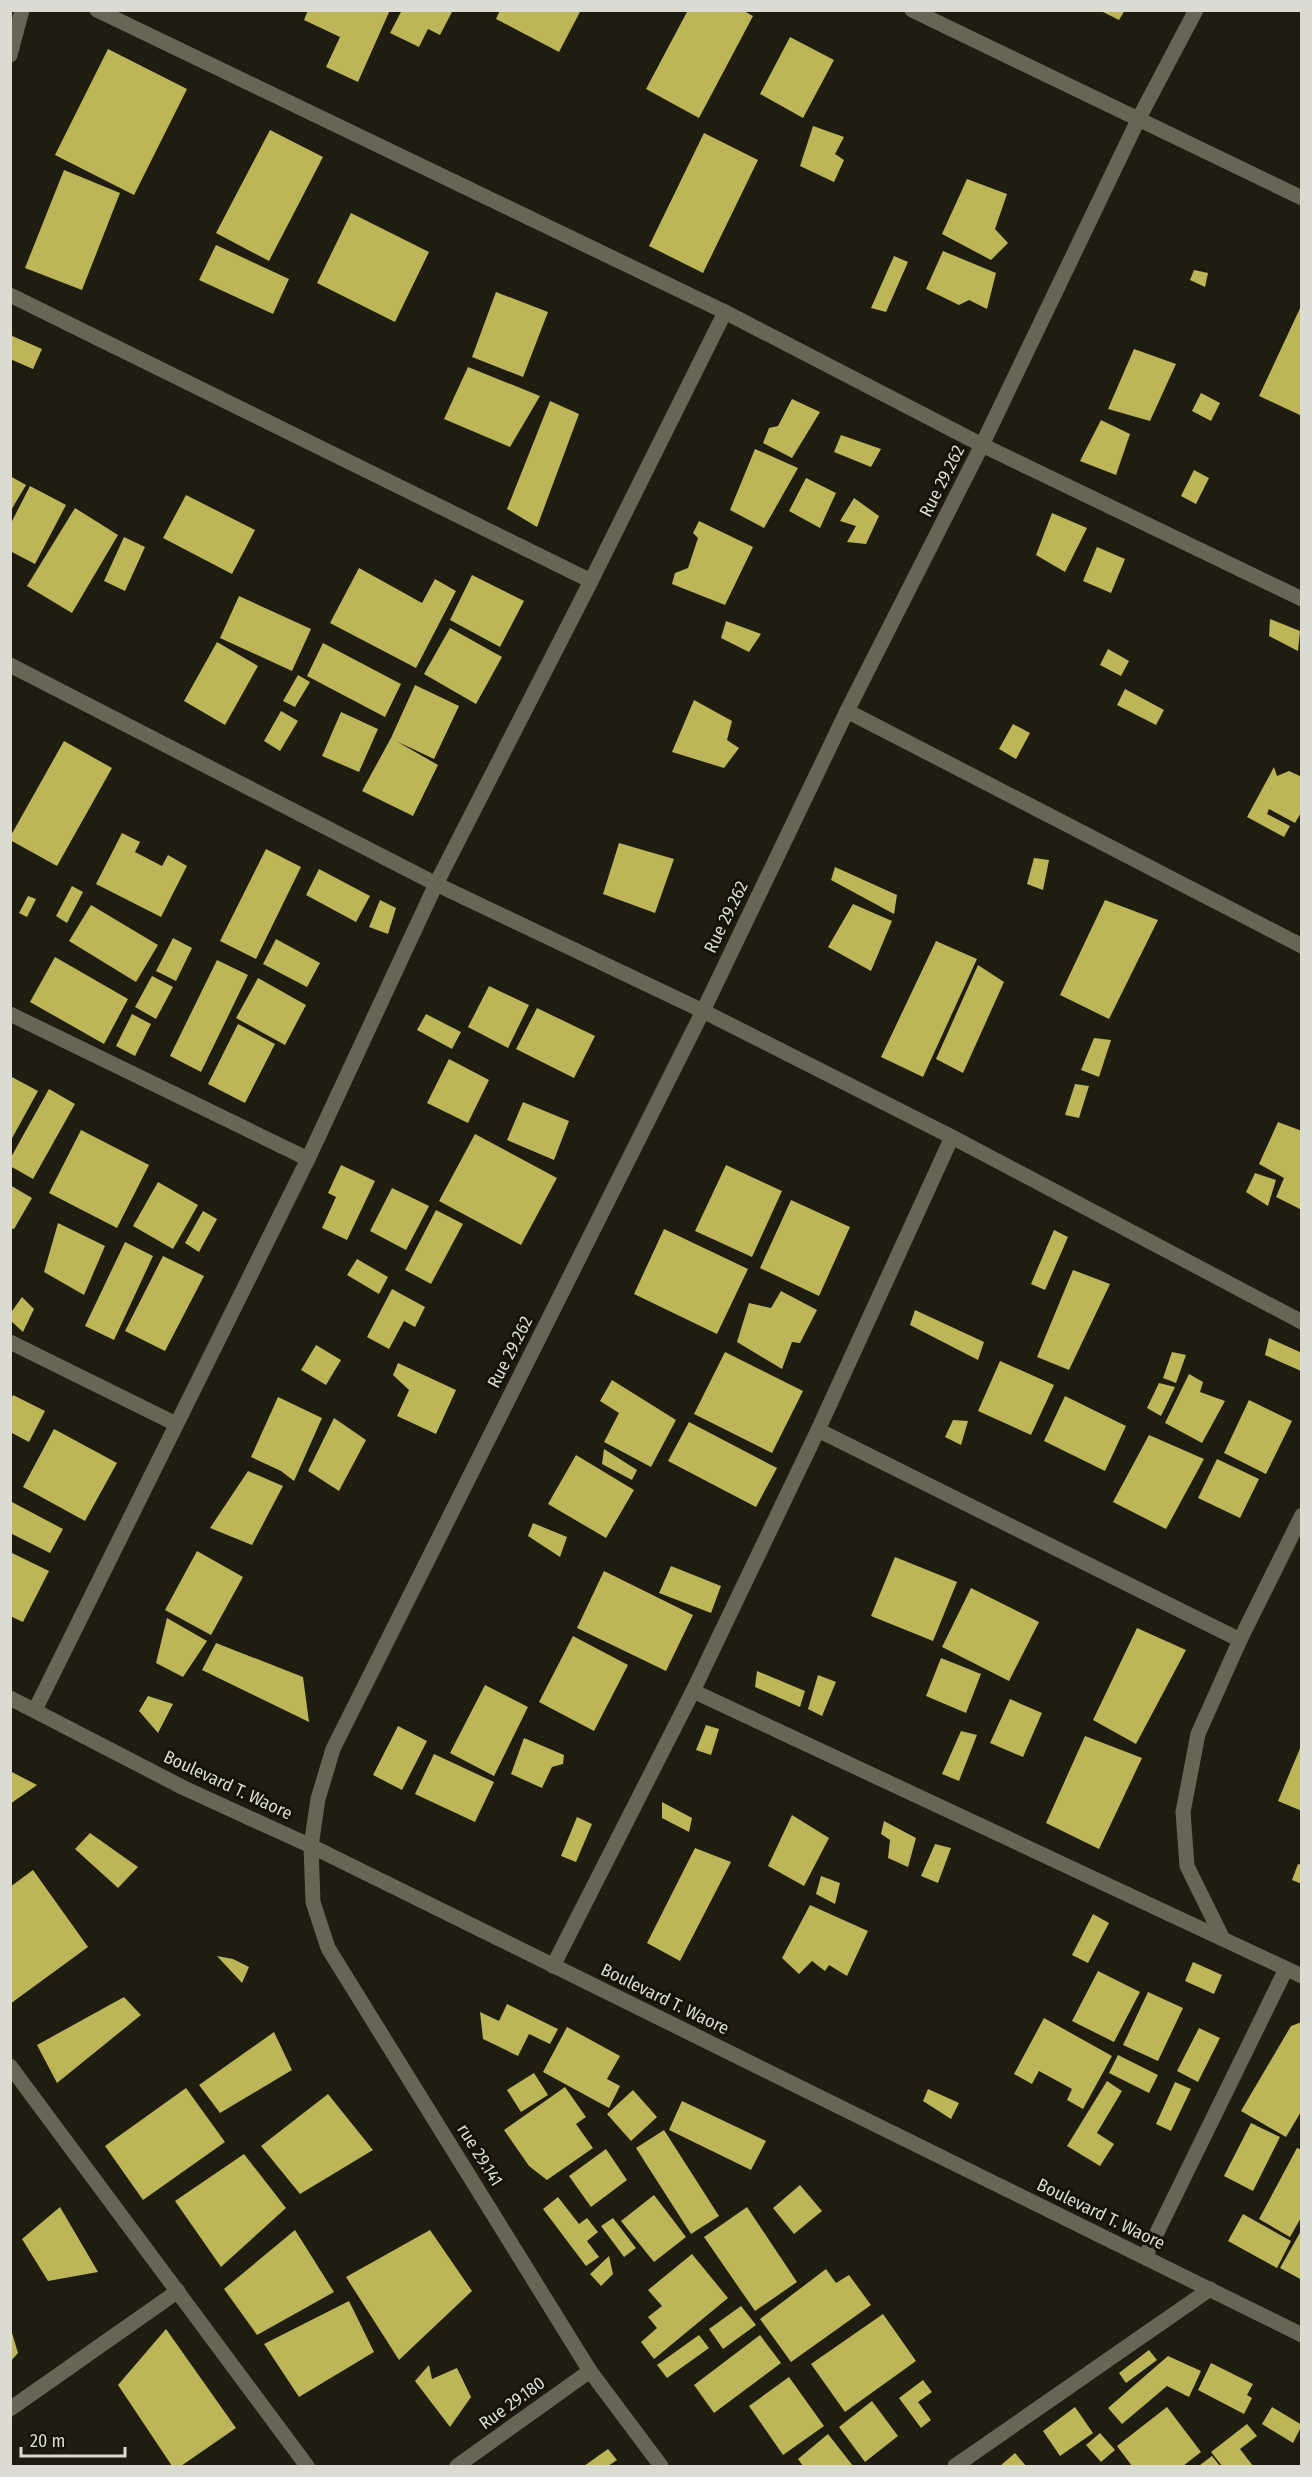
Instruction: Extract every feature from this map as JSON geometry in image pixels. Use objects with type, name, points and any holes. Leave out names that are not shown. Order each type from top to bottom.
[{"type":"street","points":[[10,55],[22,10]]},
{"type":"street","points":[[97,10],[724,312],[982,445],[1302,599]]},
{"type":"street","points":[[912,10],[1302,198]]},
{"type":"street","name":"Rue 29.262","points":[[311,1846],[318,1800],[333,1749],[703,1011],[847,711],[982,445],[1139,118],[1196,10]]},
{"type":"street","points":[[10,295],[591,581]]},
{"type":"street","points":[[34,1710],[308,1159],[436,884],[591,581],[724,312]]},
{"type":"street","points":[[10,665],[436,884],[703,1011],[952,1137],[1302,1322]]},
{"type":"street","points":[[847,711],[1302,946]]},
{"type":"street","points":[[10,1014],[308,1159]]},
{"type":"street","points":[[554,1966],[693,1691],[818,1430],[952,1137]]},
{"type":"street","points":[[10,1342],[176,1424]]},
{"type":"street","points":[[818,1430],[1240,1640]]},
{"type":"street","points":[[1222,1937],[1187,1866],[1183,1812],[1198,1734],[1240,1640],[1302,1515]]},
{"type":"street","points":[[693,1691],[1302,1976]]},
{"type":"street","name":"Boulevard T. Waore","points":[[10,1698],[184,1788],[311,1846],[1302,2335]]},
{"type":"street","name":"rue 29.141","points":[[311,1846],[313,1902],[328,1948],[590,2371],[661,2466]]},
{"type":"street","points":[[1144,2257],[1286,1969]]},
{"type":"street","points":[[10,2066],[307,2466]]},
{"type":"street","points":[[955,2466],[1210,2289]]},
{"type":"street","points":[[10,2409],[178,2291]]},
{"type":"street","name":"Rue 29.180","points":[[457,2466],[590,2371]]},
{"type":"building","points":[[308,10],[390,10],[358,82],[326,67],[340,37],[304,20]]},
{"type":"building","points":[[402,10],[453,10],[440,35],[428,29],[419,47],[390,33]]},
{"type":"building","points":[[500,10],[581,10],[559,52],[496,19]]},
{"type":"building","points":[[688,10],[742,10],[753,16],[699,118],[646,89]]},
{"type":"building","points":[[1099,10],[1125,10],[1119,20]]},
{"type":"building","points":[[790,37],[834,60],[803,118],[760,94]]},
{"type":"building","points":[[108,49],[187,89],[134,195],[55,155]]},
{"type":"building","points":[[813,126],[844,137],[835,154],[844,160],[834,182],[800,166]]},
{"type":"building","points":[[270,130],[323,157],[269,261],[216,233]]},
{"type":"building","points":[[704,133],[758,160],[703,273],[649,246]]},
{"type":"building","points":[[64,170],[120,193],[82,290],[25,268]]},
{"type":"building","points":[[967,179],[1007,194],[995,229],[1008,243],[991,260],[942,234]]},
{"type":"building","points":[[351,213],[429,252],[395,322],[317,283]]},
{"type":"building","points":[[216,245],[289,279],[273,314],[199,280]]},
{"type":"building","points":[[943,251],[996,273],[987,309],[969,300],[959,305],[926,289]]},
{"type":"building","points":[[894,256],[908,262],[886,312],[871,308]]},
{"type":"building","points":[[1194,270],[1208,273],[1205,287],[1190,280]]},
{"type":"building","points":[[496,292],[548,312],[523,377],[472,357]]},
{"type":"building","points":[[1302,304],[1302,416],[1259,396]]},
{"type":"building","points":[[10,335],[42,349],[33,369],[10,359]]},
{"type":"building","points":[[1134,349],[1176,364],[1150,421],[1108,409]]},
{"type":"building","points":[[468,367],[540,396],[510,447],[444,419]]},
{"type":"building","points":[[1201,393],[1220,403],[1211,421],[1192,411]]},
{"type":"building","points":[[792,399],[820,412],[792,458],[763,443],[769,428],[778,426]]},
{"type":"building","points":[[550,401],[579,414],[537,527],[507,509]]},
{"type":"building","points":[[1101,420],[1130,434],[1116,475],[1080,461]]},
{"type":"building","points":[[841,435],[881,449],[871,467],[834,452]]},
{"type":"building","points":[[755,449],[798,468],[764,528],[730,510]]},
{"type":"building","points":[[1194,470],[1209,478],[1196,504],[1181,496]]},
{"type":"building","points":[[10,476],[26,485],[10,512]]},
{"type":"building","points":[[806,478],[836,493],[820,528],[789,511]]},
{"type":"building","points":[[30,486],[66,505],[35,564],[10,551],[10,525]]},
{"type":"building","points":[[186,495],[255,530],[232,574],[163,538]]},
{"type":"building","points":[[854,498],[879,516],[866,544],[847,542],[856,526],[840,521]]},
{"type":"building","points":[[75,508],[118,535],[72,613],[27,586]]},
{"type":"building","points":[[1052,513],[1087,528],[1065,572],[1036,555]]},
{"type":"building","points":[[699,521],[753,547],[725,605],[672,584],[675,573],[688,568],[698,538],[693,533]]},
{"type":"building","points":[[124,537],[145,547],[125,591],[104,581]]},
{"type":"building","points":[[1097,547],[1125,559],[1111,593],[1083,581]]},
{"type":"building","points":[[359,568],[422,603],[435,579],[456,591],[416,668],[330,623]]},
{"type":"building","points":[[472,575],[524,601],[500,647],[450,620]]},
{"type":"building","points":[[239,596],[311,629],[292,671],[220,638]]},
{"type":"building","points":[[1270,619],[1300,631],[1298,651],[1269,636]]},
{"type":"building","points":[[726,621],[761,634],[749,652],[721,638]]},
{"type":"building","points":[[450,628],[502,657],[476,704],[424,674]]},
{"type":"building","points":[[217,642],[258,666],[225,725],[184,701]]},
{"type":"building","points":[[323,643],[401,684],[385,717],[307,676]]},
{"type":"building","points":[[1108,649],[1129,661],[1121,676],[1100,665]]},
{"type":"building","points":[[298,675],[310,682],[295,707],[283,701]]},
{"type":"building","points":[[415,685],[459,706],[434,759],[396,741],[438,765],[413,816],[362,791],[391,738]]},
{"type":"building","points":[[1125,689],[1164,710],[1156,725],[1117,705]]},
{"type":"building","points":[[694,700],[732,721],[727,740],[739,748],[724,768],[672,752]]},
{"type":"building","points":[[281,711],[298,721],[280,751],[264,741]]},
{"type":"building","points":[[341,712],[378,729],[359,772],[322,756]]},
{"type":"building","points":[[1013,724],[1030,733],[1016,759],[999,749]]},
{"type":"building","points":[[64,741],[112,768],[57,866],[10,840],[10,837]]},
{"type":"building","points":[[1274,767],[1277,776],[1289,771],[1302,777],[1302,811],[1295,823],[1269,809],[1267,814],[1290,826],[1284,837],[1247,817]]},
{"type":"building","points":[[122,833],[140,842],[135,852],[162,866],[168,855],[187,866],[161,917],[96,884]]},
{"type":"building","points":[[619,843],[674,859],[655,913],[603,894]]},
{"type":"building","points":[[266,849],[301,867],[256,959],[220,941]]},
{"type":"building","points":[[1034,858],[1049,860],[1043,890],[1027,884]]},
{"type":"building","points":[[835,867],[897,895],[894,914],[831,880]]},
{"type":"building","points":[[319,869],[370,896],[356,922],[306,895]]},
{"type":"building","points":[[72,886],[83,892],[67,923],[56,916]]},
{"type":"building","points":[[28,896],[36,899],[27,917],[19,913]]},
{"type":"building","points":[[380,900],[396,908],[388,934],[369,927]]},
{"type":"building","points":[[1105,900],[1158,920],[1109,1019],[1060,995]]},
{"type":"building","points":[[853,904],[892,921],[871,971],[828,947]]},
{"type":"building","points":[[91,905],[158,945],[136,982],[69,941]]},
{"type":"building","points":[[173,938],[192,948],[176,981],[156,971]]},
{"type":"building","points":[[276,939],[320,963],[307,987],[263,964]]},
{"type":"building","points":[[936,941],[977,959],[923,1077],[881,1057]]},
{"type":"building","points":[[55,957],[128,999],[104,1044],[30,1002]]},
{"type":"building","points":[[217,960],[248,975],[201,1072],[170,1056]]},
{"type":"building","points":[[978,965],[1004,982],[963,1073],[936,1059]]},
{"type":"building","points":[[152,976],[173,987],[156,1019],[135,1007]]},
{"type":"building","points":[[258,978],[306,1005],[285,1045],[236,1018]]},
{"type":"building","points":[[489,986],[529,1005],[508,1048],[468,1027]]},
{"type":"building","points":[[537,1008],[595,1036],[574,1078],[516,1049]]},
{"type":"building","points":[[132,1014],[151,1024],[135,1056],[116,1046]]},
{"type":"building","points":[[426,1014],[461,1032],[452,1049],[417,1030]]},
{"type":"building","points":[[238,1024],[275,1044],[245,1103],[208,1084]]},
{"type":"building","points":[[1094,1038],[1111,1040],[1099,1077],[1081,1070]]},
{"type":"building","points":[[449,1059],[489,1080],[468,1123],[427,1103]]},
{"type":"building","points":[[10,1076],[38,1091],[10,1142]]},
{"type":"building","points":[[1075,1084],[1089,1086],[1079,1118],[1065,1115]]},
{"type":"building","points":[[49,1089],[75,1104],[33,1179],[10,1166],[10,1159]]},
{"type":"building","points":[[523,1102],[569,1121],[554,1160],[507,1140]]},
{"type":"building","points":[[1278,1122],[1302,1131],[1302,1210],[1276,1197],[1284,1178],[1259,1164]]},
{"type":"building","points":[[81,1130],[149,1165],[117,1228],[49,1193]]},
{"type":"building","points":[[475,1134],[557,1178],[521,1245],[439,1201]]},
{"type":"building","points":[[341,1165],[375,1181],[347,1240],[322,1228],[336,1197],[328,1193]]},
{"type":"building","points":[[726,1165],[782,1191],[752,1257],[695,1231]]},
{"type":"building","points":[[1255,1173],[1276,1180],[1268,1206],[1246,1192]]},
{"type":"building","points":[[158,1182],[198,1205],[173,1249],[133,1226]]},
{"type":"building","points":[[10,1185],[32,1198],[14,1229],[10,1228]]},
{"type":"building","points":[[392,1188],[429,1206],[406,1250],[370,1231]]},
{"type":"building","points":[[791,1200],[850,1227],[819,1296],[760,1268]]},
{"type":"building","points":[[436,1210],[463,1224],[431,1284],[405,1270]]},
{"type":"building","points":[[203,1211],[217,1219],[199,1252],[185,1243]]},
{"type":"building","points":[[58,1223],[105,1246],[84,1295],[44,1272]]},
{"type":"building","points":[[664,1229],[748,1269],[717,1334],[634,1294]]},
{"type":"building","points":[[1054,1230],[1068,1237],[1045,1290],[1031,1284]]},
{"type":"building","points":[[125,1242],[153,1256],[114,1340],[85,1326]]},
{"type":"building","points":[[163,1256],[204,1276],[165,1351],[125,1331]]},
{"type":"building","points":[[357,1259],[388,1277],[379,1294],[347,1275]]},
{"type":"building","points":[[1073,1270],[1110,1284],[1069,1370],[1037,1357]]},
{"type":"building","points":[[392,1289],[425,1307],[415,1327],[404,1321],[389,1349],[367,1337]]},
{"type":"building","points":[[781,1291],[817,1310],[800,1343],[792,1342],[782,1369],[737,1342],[749,1303],[771,1308]]},
{"type":"building","points":[[22,1297],[34,1309],[23,1332],[10,1320],[10,1314]]},
{"type":"building","points":[[915,1310],[984,1342],[978,1360],[910,1325]]},
{"type":"building","points":[[1269,1338],[1302,1353],[1301,1371],[1265,1355]]},
{"type":"building","points":[[316,1345],[341,1360],[326,1385],[301,1370]]},
{"type":"building","points":[[725,1352],[803,1391],[772,1453],[694,1414]]},
{"type":"building","points":[[1172,1352],[1186,1355],[1176,1383],[1163,1378]]},
{"type":"building","points":[[1000,1361],[1054,1385],[1031,1435],[978,1411]]},
{"type":"building","points":[[398,1363],[456,1390],[436,1434],[397,1416],[409,1390],[393,1375]]},
{"type":"building","points":[[1189,1374],[1203,1382],[1200,1392],[1225,1401],[1202,1443],[1165,1423]]},
{"type":"building","points":[[612,1380],[676,1420],[651,1467],[604,1442],[619,1413],[600,1401]]},
{"type":"building","points":[[1159,1383],[1175,1387],[1161,1416],[1147,1408]]},
{"type":"building","points":[[13,1395],[45,1411],[29,1442],[10,1432],[10,1401]]},
{"type":"building","points":[[1065,1396],[1126,1426],[1105,1471],[1044,1441]]},
{"type":"building","points":[[278,1397],[322,1418],[294,1481],[281,1471],[251,1457]]},
{"type":"building","points":[[1249,1400],[1292,1421],[1266,1474],[1224,1453]]},
{"type":"building","points":[[334,1418],[366,1440],[339,1491],[308,1471]]},
{"type":"building","points":[[953,1420],[968,1421],[961,1445],[945,1437]]},
{"type":"building","points":[[689,1422],[777,1468],[756,1507],[668,1461]]},
{"type":"building","points":[[54,1429],[117,1463],[85,1521],[23,1487]]},
{"type":"building","points":[[1149,1435],[1204,1459],[1166,1529],[1113,1502]]},
{"type":"building","points":[[604,1449],[637,1470],[632,1480],[602,1464]]},
{"type":"building","points":[[576,1455],[634,1490],[606,1538],[548,1504]]},
{"type":"building","points":[[1217,1459],[1259,1479],[1240,1518],[1198,1498]]},
{"type":"building","points":[[248,1471],[283,1486],[252,1545],[210,1528]]},
{"type":"building","points":[[10,1501],[63,1529],[50,1553],[10,1533]]},
{"type":"building","points":[[533,1523],[567,1537],[560,1557],[528,1536]]},
{"type":"building","points":[[197,1551],[243,1577],[211,1635],[165,1610]]},
{"type":"building","points":[[10,1552],[49,1571],[23,1622],[10,1616]]},
{"type":"building","points":[[895,1557],[957,1582],[933,1641],[871,1616]]},
{"type":"building","points":[[671,1566],[721,1586],[711,1613],[659,1593]]},
{"type":"building","points":[[604,1571],[693,1615],[666,1671],[577,1628]]},
{"type":"building","points":[[971,1588],[1039,1622],[1009,1681],[942,1647]]},
{"type":"building","points":[[167,1618],[207,1641],[183,1677],[156,1663]]},
{"type":"building","points":[[1137,1628],[1186,1650],[1136,1744],[1093,1720]]},
{"type":"building","points":[[573,1636],[628,1665],[594,1731],[539,1702]]},
{"type":"building","points":[[216,1643],[303,1677],[309,1722],[202,1670]]},
{"type":"building","points":[[941,1658],[981,1674],[966,1713],[926,1696]]},
{"type":"building","points":[[757,1671],[805,1691],[800,1707],[755,1687]]},
{"type":"building","points":[[818,1675],[836,1682],[822,1716],[808,1709]]},
{"type":"building","points":[[485,1685],[528,1707],[494,1776],[450,1753]]},
{"type":"building","points":[[148,1696],[173,1704],[158,1733],[139,1711]]},
{"type":"building","points":[[1010,1699],[1042,1713],[1023,1757],[990,1743]]},
{"type":"building","points":[[706,1725],[719,1729],[711,1755],[696,1750]]},
{"type":"building","points":[[398,1726],[427,1741],[402,1790],[373,1775]]},
{"type":"building","points":[[961,1731],[977,1735],[959,1781],[942,1774]]},
{"type":"building","points":[[1085,1736],[1142,1758],[1099,1849],[1046,1823]]},
{"type":"building","points":[[524,1738],[564,1755],[563,1764],[552,1767],[542,1788],[511,1774]]},
{"type":"building","points":[[1302,1746],[1302,1811],[1278,1801]]},
{"type":"building","points":[[434,1754],[494,1782],[475,1822],[415,1794]]},
{"type":"building","points":[[10,1771],[37,1785],[10,1804]]},
{"type":"building","points":[[662,1802],[692,1818],[689,1832],[662,1818]]},
{"type":"building","points":[[792,1815],[829,1838],[804,1886],[768,1866]]},
{"type":"building","points":[[577,1817],[592,1824],[576,1862],[561,1856]]},
{"type":"building","points":[[884,1821],[916,1838],[908,1867],[888,1858],[890,1840],[881,1834]]},
{"type":"building","points":[[90,1833],[138,1867],[118,1888],[75,1849]]},
{"type":"building","points":[[935,1844],[951,1848],[938,1883],[921,1876]]},
{"type":"building","points":[[695,1848],[731,1862],[680,1961],[647,1943]]},
{"type":"building","points":[[1298,1864],[1302,1865],[1302,1884],[1292,1880]]},
{"type":"building","points":[[33,1870],[88,1947],[10,2004],[10,1887]]},
{"type":"building","points":[[821,1876],[840,1883],[835,1904],[816,1894]]},
{"type":"building","points":[[810,1905],[868,1931],[847,1976],[829,1965],[825,1971],[812,1961],[799,1974],[782,1958]]},
{"type":"building","points":[[1093,1914],[1109,1923],[1088,1963],[1072,1955]]},
{"type":"building","points":[[217,1956],[233,1959],[249,1967],[242,1983]]},
{"type":"building","points":[[1193,1962],[1222,1975],[1214,1994],[1185,1981]]},
{"type":"building","points":[[1098,1971],[1140,1992],[1114,2042],[1072,2021]]},
{"type":"building","points":[[1148,1992],[1183,2008],[1158,2061],[1123,2045]]},
{"type":"building","points":[[124,1997],[141,2015],[57,2083],[37,2045]]},
{"type":"building","points":[[507,2004],[558,2029],[550,2044],[529,2034],[518,2056],[483,2039],[480,2012],[499,2021]]},
{"type":"building","points":[[1044,2018],[1112,2056],[1083,2109],[1067,2100],[1072,2089],[1039,2071],[1032,2084],[1014,2074]]},
{"type":"building","points":[[1302,2022],[1302,2110],[1286,2137],[1241,2111],[1291,2026]]},
{"type":"building","points":[[567,2027],[620,2056],[607,2079],[620,2086],[609,2108],[543,2072]]},
{"type":"building","points":[[1199,2028],[1220,2038],[1198,2082],[1177,2071]]},
{"type":"building","points":[[274,2032],[292,2070],[220,2113],[199,2085]]},
{"type":"building","points":[[1118,2055],[1158,2075],[1149,2093],[1109,2073]]},
{"type":"building","points":[[534,2073],[548,2095],[521,2112],[507,2090]]},
{"type":"building","points":[[1107,2081],[1122,2091],[1097,2133],[1114,2144],[1100,2166],[1067,2146]]},
{"type":"building","points":[[1175,2082],[1191,2089],[1171,2131],[1156,2124]]},
{"type":"building","points":[[565,2087],[586,2117],[576,2124],[593,2148],[547,2180],[529,2166],[504,2130]]},
{"type":"building","points":[[186,2088],[225,2142],[143,2200],[105,2146]]},
{"type":"building","points":[[928,2089],[959,2103],[951,2119],[923,2101]]},
{"type":"building","points":[[633,2090],[657,2117],[631,2141],[607,2114]]},
{"type":"building","points":[[328,2094],[373,2150],[300,2194],[261,2146]]},
{"type":"building","points":[[682,2101],[766,2141],[751,2170],[669,2130]]},
{"type":"building","points":[[1251,2123],[1280,2137],[1253,2191],[1224,2176]]},
{"type":"building","points":[[664,2130],[719,2216],[691,2234],[636,2148]]},
{"type":"building","points":[[1297,2148],[1302,2150],[1302,2216],[1290,2237],[1259,2219]]},
{"type":"building","points":[[606,2149],[627,2180],[591,2207],[569,2176]]},
{"type":"building","points":[[244,2154],[286,2208],[221,2267],[175,2201]]},
{"type":"building","points":[[800,2185],[822,2211],[794,2234],[773,2208]]},
{"type":"building","points":[[654,2195],[686,2237],[654,2262],[621,2221]]},
{"type":"building","points":[[558,2197],[579,2224],[587,2218],[598,2232],[587,2241],[599,2257],[586,2266],[543,2209]]},
{"type":"building","points":[[60,2207],[98,2272],[48,2281],[22,2239]]},
{"type":"building","points":[[747,2207],[797,2282],[755,2311],[704,2237]]},
{"type":"building","points":[[1243,2214],[1291,2241],[1277,2268],[1228,2241]]},
{"type":"building","points":[[613,2218],[636,2248],[624,2257],[601,2226]]},
{"type":"building","points":[[1302,2229],[1302,2280],[1280,2268]]},
{"type":"building","points":[[295,2230],[334,2292],[257,2335],[224,2289]]},
{"type":"building","points":[[430,2230],[472,2291],[399,2360],[346,2277]]},
{"type":"building","points":[[692,2254],[728,2298],[654,2359],[641,2342],[657,2328],[648,2317],[662,2306],[648,2290]]},
{"type":"building","points":[[609,2256],[613,2274],[601,2286],[590,2274]]},
{"type":"building","points":[[826,2269],[836,2283],[849,2275],[871,2305],[791,2362],[760,2319]]},
{"type":"building","points":[[349,2301],[374,2352],[299,2397],[264,2344]]},
{"type":"building","points":[[741,2306],[756,2325],[723,2349],[709,2329]]},
{"type":"building","points":[[883,2314],[916,2361],[845,2412],[811,2364]]},
{"type":"building","points":[[166,2329],[236,2428],[181,2466],[172,2466],[118,2385]]},
{"type":"building","points":[[12,2333],[18,2353],[10,2362],[10,2335]]},
{"type":"building","points":[[699,2335],[709,2348],[667,2378],[657,2365]]},
{"type":"building","points":[[760,2335],[781,2363],[714,2413],[694,2385]]},
{"type":"building","points":[[1149,2350],[1157,2360],[1126,2383],[1119,2373]]},
{"type":"building","points":[[1168,2356],[1201,2371],[1189,2397],[1167,2386],[1122,2424],[1108,2408]]},
{"type":"building","points":[[1211,2363],[1253,2384],[1247,2395],[1252,2398],[1244,2414],[1198,2390]]},
{"type":"building","points":[[429,2365],[432,2379],[457,2368],[471,2397],[450,2427],[415,2381]]},
{"type":"building","points":[[789,2377],[824,2426],[783,2455],[749,2406]]},
{"type":"building","points":[[923,2380],[932,2392],[918,2402],[931,2420],[921,2428],[899,2398]]},
{"type":"building","points":[[872,2401],[898,2436],[865,2462],[839,2427]]},
{"type":"building","points":[[1075,2407],[1093,2433],[1060,2456],[1043,2431]]},
{"type":"building","points":[[1167,2407],[1201,2452],[1183,2466],[1132,2466],[1117,2446]]},
{"type":"building","points":[[1272,2407],[1302,2425],[1293,2443],[1262,2424]]},
{"type":"building","points":[[1247,2424],[1257,2436],[1240,2449],[1253,2466],[1222,2466],[1211,2452]]},
{"type":"building","points":[[1100,2433],[1115,2450],[1101,2462],[1086,2445]]},
{"type":"building","points":[[828,2434],[853,2466],[803,2466],[798,2459]]},
{"type":"building","points":[[608,2449],[617,2460],[608,2466],[584,2466]]},
{"type":"building","points":[[1015,2453],[1026,2466],[1000,2466]]},
{"type":"building","points":[[1212,2456],[1220,2466],[1200,2465]]}]
